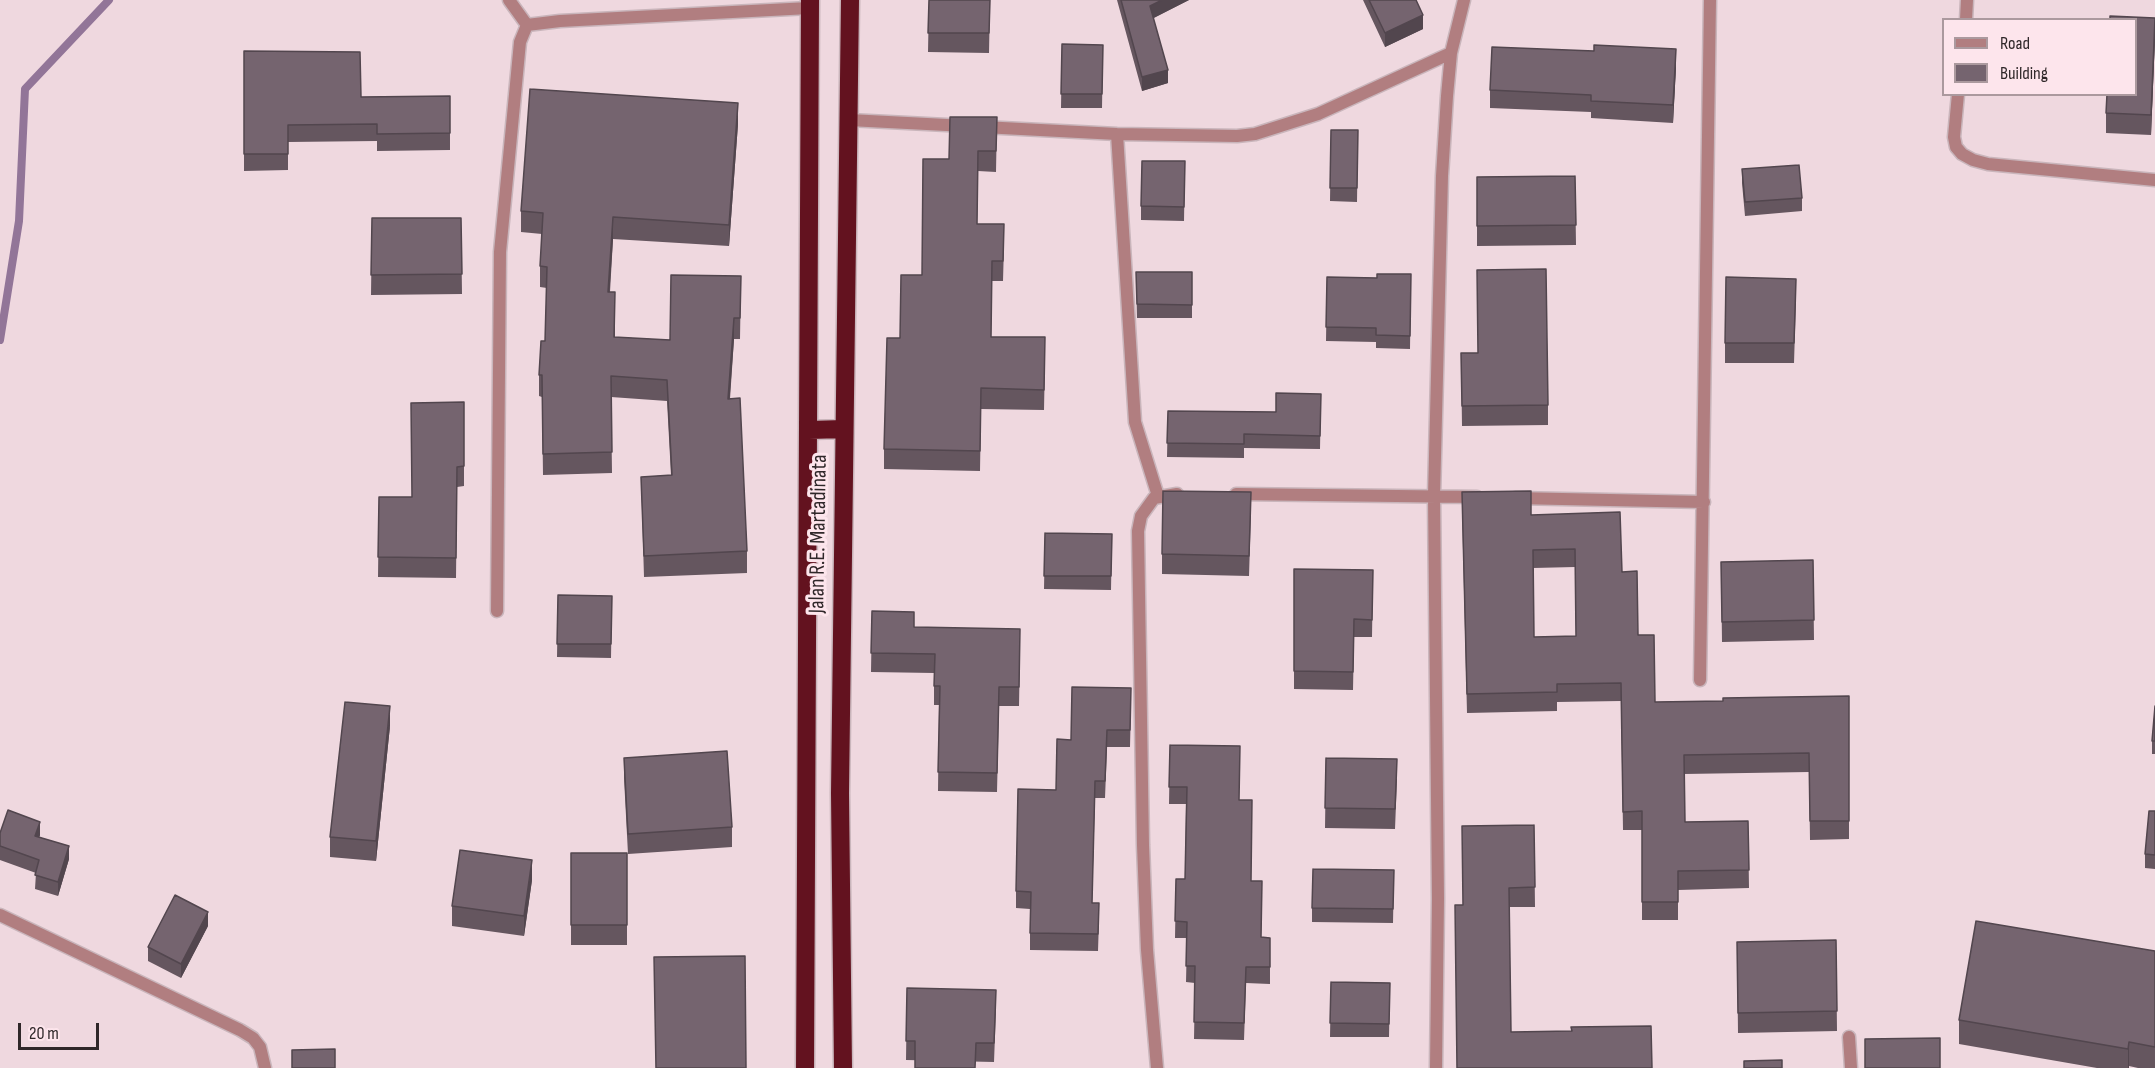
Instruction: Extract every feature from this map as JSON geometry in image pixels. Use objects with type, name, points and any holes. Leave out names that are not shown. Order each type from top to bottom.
[{"type":"highway","name":"Jalan R.E. Martadinata","points":[[843,1068],[840,793],[850,0]]},
{"type":"highway","name":"Jalan R.E. Martadinata","points":[[805,1068],[810,4]]},
{"type":"highway","points":[[809,430],[844,429]]},
{"type":"street","points":[[509,0],[527,25]]},
{"type":"street","points":[[1436,1068],[1438,899],[1434,496],[1442,176],[1451,53],[1464,0]]},
{"type":"street","points":[[1700,680],[1710,0]]},
{"type":"street","points":[[1966,18],[1967,0]]},
{"type":"street","points":[[527,25],[810,4]]},
{"type":"street","points":[[497,611],[500,252],[520,42],[527,25]]},
{"type":"street","points":[[849,120],[1117,134],[1237,136],[1264,132],[1318,114],[1451,53]]},
{"type":"street","points":[[1958,96],[1954,137],[1956,147],[1962,154],[1973,160],[1988,164],[2155,180]]},
{"type":"street","points":[[1117,134],[1135,422],[1158,496]]},
{"type":"street","points":[[1157,1068],[1147,950],[1143,845],[1138,531],[1144,510],[1158,496],[1195,494]]},
{"type":"street","points":[[1219,494],[1704,502]]},
{"type":"street","points":[[0,915],[240,1030],[253,1038],[260,1047],[265,1068]]},
{"type":"street","points":[[1849,1036],[1851,1068]]},
{"type":"building","points":[[929,0],[990,0],[989,33],[928,33]]},
{"type":"building","points":[[1121,0],[1162,0],[1150,6],[1168,70],[1142,77]]},
{"type":"building","points":[[1369,0],[1416,0],[1423,15],[1385,33]]},
{"type":"building","points":[[2110,16],[2155,18],[2151,115],[2106,113],[2107,96],[2137,96],[2137,18],[2110,18]]},
{"type":"building","points":[[1062,44],[1103,45],[1102,94],[1061,94]]},
{"type":"building","points":[[1594,45],[1676,49],[1673,105],[1591,101],[1591,95],[1490,90],[1492,47],[1594,51]]},
{"type":"building","points":[[244,51],[360,52],[361,97],[450,96],[450,133],[377,134],[377,124],[288,125],[288,154],[244,154]]},
{"type":"building","points":[[530,89],[738,103],[729,225],[613,217],[608,292],[615,292],[614,337],[670,340],[671,275],[741,276],[740,318],[734,318],[728,399],[740,398],[747,551],[644,556],[641,477],[672,475],[667,380],[611,376],[612,452],[543,454],[542,375],[539,375],[541,341],[545,341],[547,267],[540,266],[543,213],[521,211]]},
{"type":"building","points":[[950,117],[997,117],[996,151],[978,151],[977,224],[1004,224],[1003,261],[992,261],[991,337],[1045,337],[1044,390],[981,388],[980,451],[884,449],[887,338],[900,338],[901,275],[922,275],[923,159],[949,159]]},
{"type":"building","points":[[1331,130],[1358,130],[1357,188],[1330,188]]},
{"type":"building","points":[[1142,161],[1185,161],[1184,207],[1141,206]]},
{"type":"building","points":[[1799,165],[1802,198],[1745,202],[1742,169]]},
{"type":"building","points":[[1575,176],[1576,225],[1477,226],[1477,177]]},
{"type":"building","points":[[372,218],[461,218],[462,274],[371,275]]},
{"type":"building","points":[[1546,269],[1548,405],[1462,406],[1461,353],[1478,353],[1477,270]]},
{"type":"building","points":[[1136,272],[1192,272],[1192,305],[1137,304]]},
{"type":"building","points":[[1377,274],[1411,274],[1410,336],[1376,335],[1376,328],[1326,327],[1327,277],[1377,278]]},
{"type":"building","points":[[1726,277],[1796,279],[1794,343],[1725,343]]},
{"type":"building","points":[[1276,393],[1321,394],[1320,436],[1244,434],[1244,444],[1167,443],[1168,411],[1276,412]]},
{"type":"building","points":[[464,402],[464,466],[457,467],[456,558],[378,557],[379,497],[412,497],[411,403]]},
{"type":"building","points":[[1163,491],[1251,492],[1249,556],[1162,554]]},
{"type":"building","points":[[1531,491],[1531,515],[1620,512],[1622,572],[1637,571],[1638,635],[1654,635],[1655,702],[1723,701],[1723,698],[1849,696],[1849,821],[1810,821],[1809,753],[1684,755],[1685,822],[1748,821],[1749,870],[1678,871],[1678,902],[1642,902],[1642,811],[1623,812],[1621,683],[1557,684],[1557,692],[1467,694],[1462,492]],"holes":[[[1575,549],[1576,636],[1534,637],[1533,550]]]},
{"type":"building","points":[[1045,533],[1112,534],[1111,576],[1044,576]]},
{"type":"building","points":[[1813,560],[1814,620],[1722,622],[1721,562]]},
{"type":"building","points":[[1294,569],[1373,570],[1372,620],[1354,619],[1353,672],[1294,671]]},
{"type":"building","points":[[558,595],[612,596],[611,644],[557,644]]},
{"type":"building","points":[[872,611],[914,612],[914,627],[1020,629],[1019,687],[999,687],[997,773],[938,772],[940,686],[934,686],[935,654],[871,653]]},
{"type":"building","points":[[1072,687],[1131,688],[1130,730],[1107,730],[1105,781],[1095,781],[1092,903],[1099,903],[1098,934],[1030,933],[1031,892],[1016,891],[1018,789],[1056,790],[1057,739],[1071,740]]},
{"type":"building","points":[[345,702],[390,706],[376,841],[330,837]]},
{"type":"building","points":[[2155,706],[2155,741],[2152,741]]},
{"type":"building","points":[[1170,745],[1240,746],[1239,800],[1252,800],[1251,881],[1262,881],[1261,937],[1270,938],[1270,967],[1246,967],[1244,1023],[1194,1022],[1195,966],[1186,966],[1187,922],[1175,921],[1176,879],[1185,879],[1187,787],[1169,787]]},
{"type":"building","points":[[727,751],[732,827],[628,834],[624,758]]},
{"type":"building","points":[[1326,758],[1397,759],[1395,809],[1325,808]]},
{"type":"building","points":[[8,810],[40,822],[35,836],[69,846],[58,882],[35,875],[39,860],[0,846],[0,833]]},
{"type":"building","points":[[2149,811],[2155,811],[2155,855],[2145,854]]},
{"type":"building","points":[[1534,825],[1535,887],[1509,888],[1511,1032],[1572,1031],[1571,1027],[1651,1026],[1652,1068],[1457,1068],[1455,905],[1463,905],[1462,826]]},
{"type":"building","points":[[460,850],[532,860],[524,916],[452,906]]},
{"type":"building","points":[[571,853],[627,853],[627,925],[571,925]]},
{"type":"building","points":[[1313,869],[1394,870],[1393,909],[1312,908]]},
{"type":"building","points":[[175,895],[208,912],[181,964],[148,947]]},
{"type":"building","points":[[1976,921],[2155,951],[2155,1047],[2129,1042],[2128,1049],[1959,1020]]},
{"type":"building","points":[[1836,940],[1837,1011],[1738,1013],[1737,942]]},
{"type":"building","points":[[745,956],[746,1068],[656,1068],[654,957]]},
{"type":"building","points":[[1331,982],[1390,983],[1389,1024],[1330,1023]]},
{"type":"building","points":[[907,988],[996,990],[994,1043],[976,1043],[975,1068],[915,1068],[915,1041],[906,1041]]},
{"type":"building","points":[[1940,1038],[1940,1068],[1865,1068],[1865,1039]]},
{"type":"building","points":[[335,1049],[335,1068],[292,1068],[292,1050]]},
{"type":"building","points":[[1782,1060],[1782,1068],[1744,1068],[1744,1061]]},
{"type":"waterway","points":[[0,340],[19,221],[25,89],[109,0]]}]
